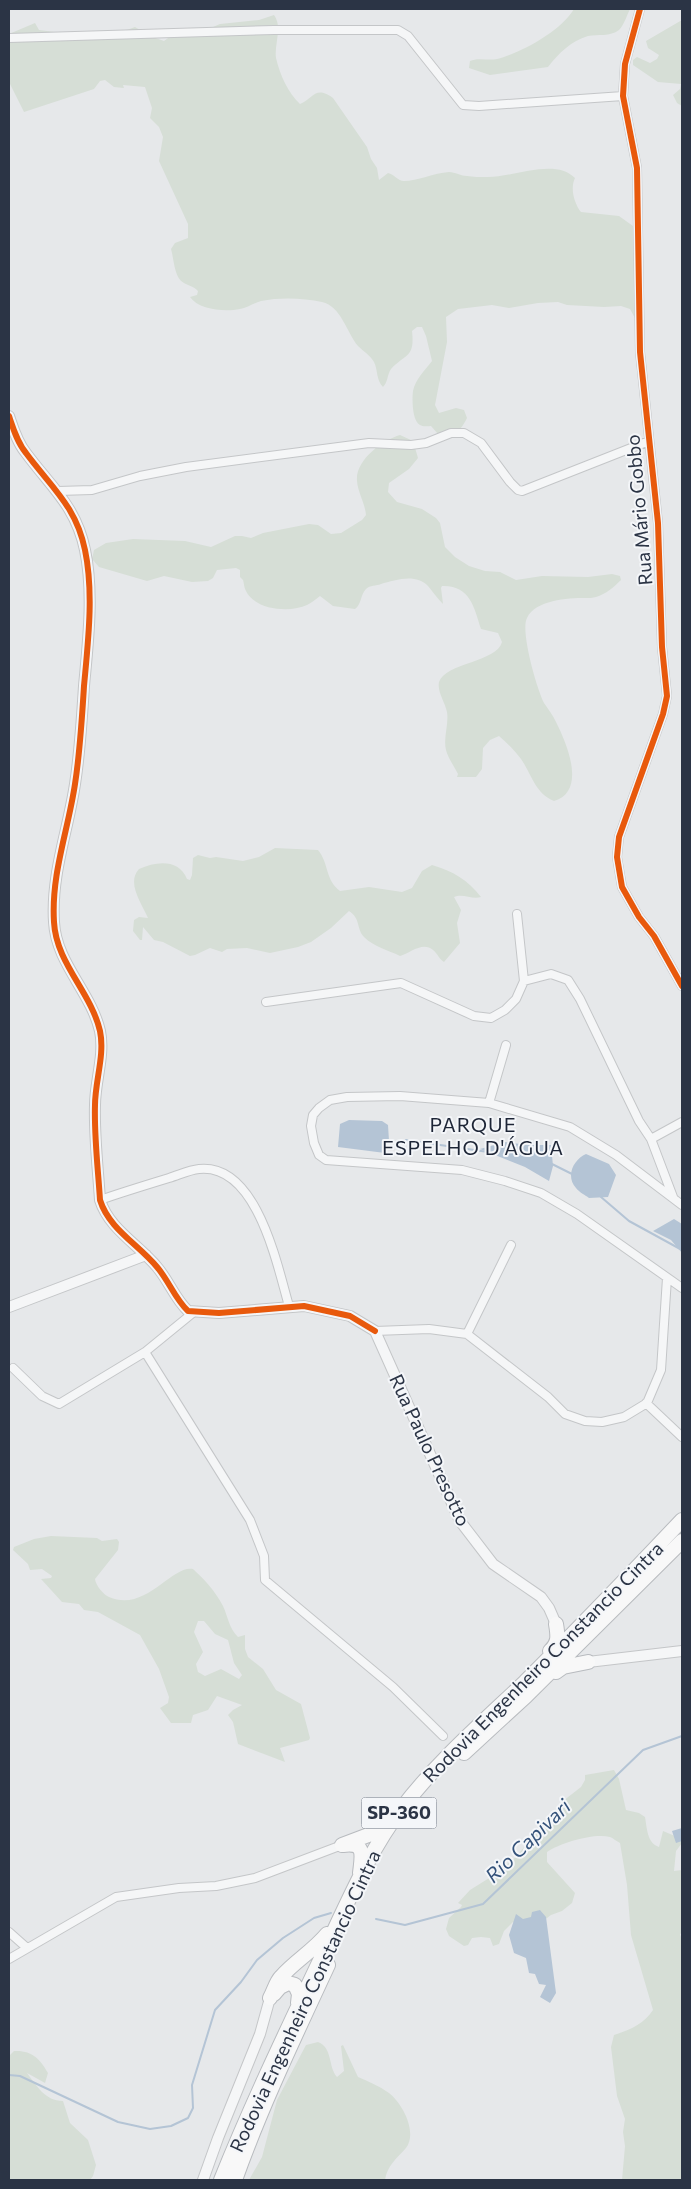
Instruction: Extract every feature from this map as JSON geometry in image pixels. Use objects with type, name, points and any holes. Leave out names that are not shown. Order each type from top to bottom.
[{"type":"highway","name":"Rodovia Engenheiro Constancio Cintra","points":[[235,2180],[278,2073],[376,1865],[413,1808],[451,1765],[526,1696],[682,1520]]},
{"type":"highway","name":"Rodovia Engenheiro Constancio Cintra","points":[[220,2180],[298,2006],[360,1878],[400,1810],[417,1789],[526,1681],[682,1541]]},
{"type":"highway","points":[[556,1624],[561,1636],[565,1637],[593,1622]]},
{"type":"highway","points":[[588,1662],[574,1657],[593,1622]]},
{"type":"highway","points":[[526,1681],[556,1645],[558,1636],[556,1624]]},
{"type":"highway","points":[[526,1696],[563,1667],[588,1662]]},
{"type":"highway","points":[[342,1845],[379,1831],[417,1789]]},
{"type":"highway","points":[[342,1845],[354,1844],[359,1847],[362,1855],[360,1878]]},
{"type":"highway","points":[[270,1998],[279,1979],[314,1950],[342,1915]]},
{"type":"highway","points":[[270,1998],[280,1987],[288,1983],[295,1985],[299,1994],[298,2006]]},
{"type":"street","name":"Rua Mário Gobbo","points":[[640,9],[625,64],[622,96],[637,168],[640,352],[658,523],[662,647],[666,696],[663,714],[620,837],[617,857],[622,887],[639,918],[654,936],[682,986]]},
{"type":"street","points":[[9,38],[274,30],[398,30],[408,36],[462,105],[479,106],[622,96]]},
{"type":"street","points":[[9,416],[26,453],[58,491],[79,527],[85,551],[88,631],[75,785],[56,874],[54,925],[61,952],[91,1008],[100,1032],[101,1052],[95,1104],[100,1200],[110,1220],[158,1268],[181,1304],[188,1311],[219,1313],[304,1306],[350,1316],[375,1332],[429,1329],[467,1334],[548,1397],[565,1414],[585,1421],[602,1422],[624,1417],[646,1403],[662,1370],[667,1278]]},
{"type":"street","points":[[58,491],[92,490],[140,476],[186,467],[369,443],[411,445],[426,443],[451,433],[464,433],[481,443],[510,482],[518,490],[522,491],[649,441]]},
{"type":"street","points":[[266,1002],[401,983],[474,1016],[491,1018],[505,1010],[516,999],[524,981],[517,914]]},
{"type":"street","points":[[524,981],[551,974],[568,980],[580,999],[639,1120],[651,1139],[674,1199]]},
{"type":"street","points":[[488,1102],[506,1045]]},
{"type":"street","points":[[682,1205],[616,1155],[570,1127],[488,1102],[400,1096],[346,1097],[330,1100],[313,1115],[314,1143],[319,1155],[326,1160],[462,1170],[505,1180],[541,1193],[576,1214],[682,1288]]},
{"type":"street","points":[[651,1139],[682,1122]]},
{"type":"street","points":[[100,1200],[198,1169],[216,1170],[244,1190],[252,1201],[270,1245],[289,1306]]},
{"type":"street","points":[[467,1334],[512,1245]]},
{"type":"street","points":[[9,1306],[146,1255]]},
{"type":"street","points":[[13,1368],[42,1396],[59,1404],[146,1352],[194,1312]]},
{"type":"street","name":"Rua Paulo Presotto","points":[[375,1332],[460,1521],[493,1564],[541,1598],[549,1608],[556,1624]]},
{"type":"street","points":[[146,1352],[250,1520],[264,1556],[264,1580],[393,1687],[442,1736]]},
{"type":"street","points":[[646,1403],[682,1437]]},
{"type":"street","points":[[588,1662],[682,1651]]},
{"type":"street","points":[[9,1959],[116,1897],[179,1888],[216,1886],[255,1878],[342,1845]]},
{"type":"street","points":[[9,1932],[27,1948]]},
{"type":"street","points":[[203,2180],[262,2028],[270,1998]]},
{"type":"shaded area","points":[[574,9],[630,9],[619,30],[608,34],[588,36],[576,41],[561,52],[548,67],[490,75],[469,68],[470,61],[490,60],[507,56],[540,40],[560,25]]},
{"type":"shaded area","points":[[274,15],[278,25],[276,58],[288,89],[300,104],[318,93],[327,94],[333,98],[367,147],[371,159],[377,168],[379,180],[388,173],[404,181],[449,172],[465,176],[486,177],[533,170],[556,169],[566,172],[575,178],[573,186],[574,195],[576,204],[581,212],[619,216],[633,226],[638,256],[636,320],[630,309],[621,306],[567,305],[558,302],[509,308],[492,305],[458,309],[446,317],[447,342],[435,405],[439,413],[456,408],[464,410],[467,418],[456,432],[452,434],[438,434],[431,426],[423,426],[417,423],[413,410],[414,387],[432,361],[422,327],[417,327],[412,331],[411,351],[391,369],[383,387],[372,360],[354,341],[339,314],[329,305],[308,300],[284,299],[261,301],[240,309],[220,310],[200,305],[190,297],[197,295],[198,291],[181,281],[178,277],[171,249],[175,243],[188,238],[188,224],[159,161],[163,137],[159,127],[150,118],[152,108],[145,87],[123,85],[124,88],[114,87],[105,80],[100,81],[94,89],[24,112],[9,82],[9,34],[35,23],[39,30],[55,32],[67,37],[85,33],[100,40],[135,27],[150,36],[164,41],[175,33],[192,36],[220,24],[259,20]]},
{"type":"shaded area","points":[[682,20],[682,106],[677,103],[673,95],[680,89],[681,84],[658,82],[633,65],[633,60],[637,57],[650,63],[657,59],[659,55],[648,48],[646,41]]},
{"type":"shaded area","points":[[400,435],[413,441],[418,458],[409,469],[389,483],[388,492],[397,502],[422,509],[436,518],[440,523],[445,547],[455,557],[469,566],[485,571],[500,572],[516,580],[542,576],[588,577],[612,574],[620,576],[621,580],[618,583],[600,596],[553,601],[537,607],[527,618],[525,625],[527,647],[537,686],[544,703],[555,719],[565,742],[572,766],[570,788],[564,796],[554,801],[542,793],[534,783],[521,759],[499,736],[490,740],[483,748],[482,769],[476,777],[457,777],[458,774],[446,750],[447,712],[439,690],[439,682],[443,676],[460,666],[491,654],[498,649],[502,642],[498,633],[481,629],[473,605],[465,593],[459,589],[442,586],[443,604],[423,582],[405,579],[371,586],[364,591],[359,605],[355,609],[333,606],[320,596],[307,605],[283,609],[265,606],[251,597],[245,590],[243,580],[240,577],[240,570],[236,568],[217,570],[213,578],[208,581],[192,582],[164,576],[147,581],[99,567],[92,559],[94,550],[106,543],[133,539],[185,541],[211,547],[235,536],[251,538],[263,533],[309,524],[318,525],[331,534],[341,533],[362,520],[366,515],[357,481],[360,466],[378,446]]},
{"type":"shaded area","points":[[275,848],[318,850],[324,860],[329,877],[340,891],[369,887],[402,892],[412,888],[422,871],[432,865],[447,870],[459,877],[481,897],[454,897],[461,910],[457,923],[460,943],[444,962],[435,952],[425,947],[416,948],[400,956],[377,946],[364,937],[357,920],[349,911],[331,928],[311,942],[270,953],[247,948],[227,949],[222,952],[210,948],[190,956],[163,942],[154,940],[143,927],[142,940],[133,931],[134,920],[139,917],[148,918],[136,894],[134,881],[139,869],[160,863],[173,865],[179,868],[187,879],[190,880],[193,858],[198,855],[243,861],[259,857]]},
{"type":"shaded area","points":[[51,1536],[97,1538],[102,1541],[117,1539],[119,1542],[118,1550],[95,1579],[98,1587],[104,1594],[122,1600],[135,1599],[157,1588],[176,1574],[193,1569],[217,1595],[235,1634],[238,1637],[245,1635],[245,1649],[248,1657],[263,1669],[276,1690],[301,1704],[309,1740],[280,1748],[285,1762],[238,1744],[233,1722],[228,1715],[242,1705],[217,1696],[208,1710],[193,1715],[191,1723],[171,1723],[160,1708],[168,1703],[169,1697],[159,1669],[140,1635],[98,1612],[84,1610],[79,1604],[62,1602],[41,1579],[51,1578],[52,1576],[42,1569],[30,1570],[28,1564],[13,1550],[14,1547],[34,1539]],"holes":[[[198,1621],[204,1621],[215,1634],[228,1640],[234,1663],[242,1675],[239,1679],[221,1669],[205,1676],[198,1672],[196,1664],[203,1652],[194,1632]]]},
{"type":"shaded area","points":[[614,1770],[619,1779],[626,1810],[639,1813],[645,1817],[648,1835],[652,1842],[659,1847],[663,1831],[682,1839],[682,1843],[676,1851],[674,1871],[682,1870],[682,1933],[680,1934],[682,1940],[682,2180],[622,2180],[625,2119],[617,2096],[611,2047],[614,2035],[636,2026],[653,2010],[631,1935],[627,1885],[620,1843],[610,1837],[595,1836],[560,1845],[547,1852],[547,1862],[575,1893],[572,1903],[562,1911],[551,1915],[543,1921],[513,1922],[504,1931],[499,1944],[493,1946],[490,1938],[481,1937],[472,1938],[468,1945],[464,1946],[449,1936],[446,1929],[449,1918],[462,1905],[458,1903],[470,1890],[494,1875],[516,1857],[539,1829],[554,1816],[563,1801],[581,1787],[585,1780],[585,1775]]},
{"type":"shaded area","points":[[318,2042],[326,2049],[337,2077],[344,2071],[341,2046],[343,2045],[358,2077],[389,2093],[399,2104],[409,2126],[410,2134],[406,2148],[390,2166],[385,2180],[249,2180],[262,2157],[277,2100],[306,2045]]},
{"type":"shaded area","points":[[14,2051],[31,2054],[42,2064],[48,2073],[45,2083],[27,2073],[46,2096],[63,2101],[70,2123],[88,2140],[96,2165],[90,2180],[9,2180],[9,2062],[10,2055]]},
{"type":"water","points":[[349,1120],[382,1121],[388,1125],[389,1141],[385,1153],[338,1147],[340,1124]]},
{"type":"water","points":[[505,1142],[551,1145],[553,1166],[549,1181],[525,1167],[480,1149]]},
{"type":"water","points":[[586,1154],[609,1164],[616,1175],[608,1197],[589,1198],[579,1191],[573,1183],[571,1178],[572,1168]]},
{"type":"water","points":[[674,1219],[682,1224],[682,1253],[671,1240],[653,1231]]},
{"type":"water","points":[[682,1828],[682,1841],[676,1843],[672,1831]]},
{"type":"water","points":[[540,1910],[546,1917],[556,1993],[550,2003],[540,1997],[546,1985],[539,1984],[535,1974],[529,1973],[526,1958],[514,1953],[509,1935],[516,1914],[523,1919],[531,1917],[532,1912]]},
{"type":"waterway","points":[[406,1140],[488,1152]]},
{"type":"waterway","points":[[552,1164],[572,1174]]},
{"type":"waterway","points":[[601,1197],[629,1221],[682,1250]]},
{"type":"waterway","name":"Rio Capivari","points":[[376,1919],[405,1925],[483,1904],[643,1750],[682,1736]]},
{"type":"waterway","name":"Rio Capivari","points":[[9,2075],[20,2076],[118,2122],[150,2129],[171,2126],[188,2118],[193,2108],[192,2085],[215,2010],[241,1982],[257,1960],[283,1938],[314,1918],[331,1913]]},
{"type":"cycle path","points":[[640,9],[625,64],[623,96],[637,168],[640,352],[658,523],[662,647],[667,696],[663,714],[619,837],[617,857],[622,887],[639,917],[654,936],[682,986]]},
{"type":"cycle path","points":[[9,416],[23,449],[61,498],[76,521],[88,566],[90,600],[80,747],[72,801],[57,870],[54,922],[56,937],[61,951],[96,1017],[100,1031],[101,1059],[95,1096],[100,1200],[104,1210],[117,1228],[157,1267],[179,1301],[188,1311],[219,1313],[304,1306],[350,1316],[375,1331]]},
{"type":"district","name":"PARQUE ESPELHO D'ÁGUA","points":[[473,1136]]}]
